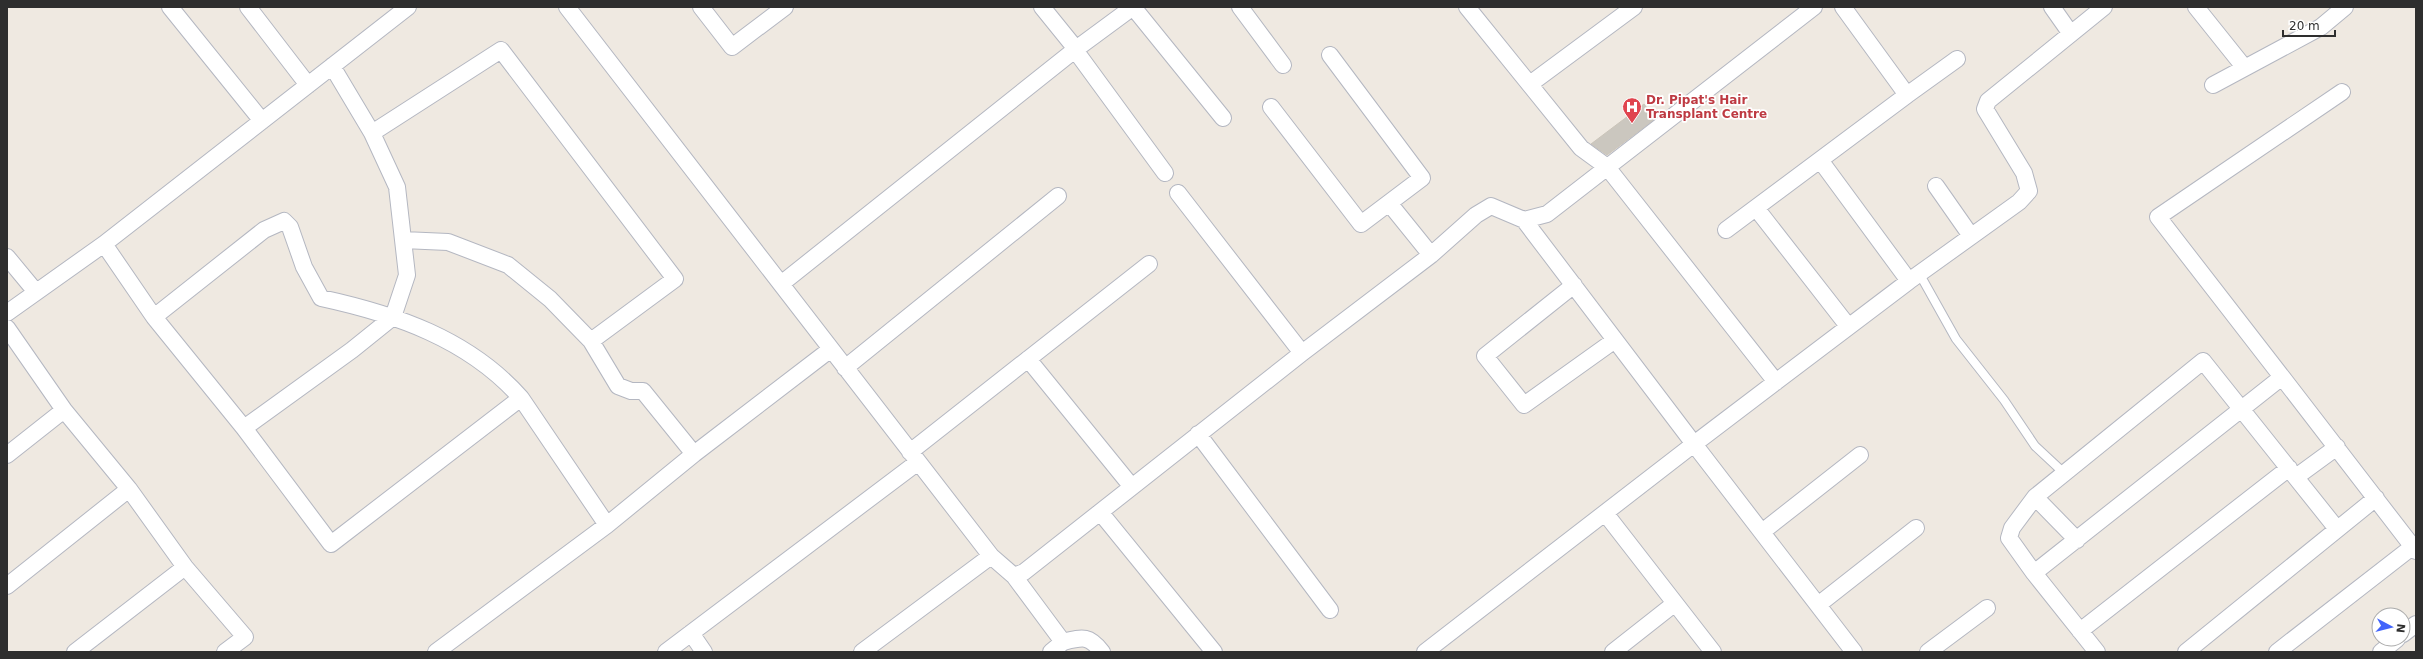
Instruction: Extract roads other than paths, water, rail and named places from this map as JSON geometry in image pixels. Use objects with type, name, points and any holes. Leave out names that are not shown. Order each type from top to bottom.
[{"type":"street","points":[[170,7],[262,121]]},
{"type":"street","points":[[248,7],[308,85]]},
{"type":"street","points":[[7,313],[104,244],[408,7]]},
{"type":"street","points":[[567,7],[991,556],[1014,576],[1057,647],[1081,637],[1094,642],[1102,652]]},
{"type":"street","points":[[701,7],[732,47],[785,7]]},
{"type":"street","points":[[1042,7],[1076,49],[1075,50],[1165,173]]},
{"type":"street","points":[[781,284],[1076,49],[1133,7],[1223,118]]},
{"type":"street","points":[[1240,7],[1283,65]]},
{"type":"street","points":[[1467,7],[1581,148],[1607,167],[1776,382]]},
{"type":"street","points":[[1530,84],[1634,7]]},
{"type":"street","points":[[1524,220],[1547,214],[1814,7]]},
{"type":"street","points":[[1843,7],[1907,95]]},
{"type":"street","points":[[2052,7],[2071,34]]},
{"type":"street","points":[[1425,652],[1848,326],[2019,202],[2029,191],[2024,173],[1985,109],[1988,101],[2104,7]]},
{"type":"street","points":[[2196,7],[2244,67]]},
{"type":"street","points":[[2213,85],[2244,67],[2293,44],[2321,27],[2345,7]]},
{"type":"street","points":[[372,133],[501,50],[674,279],[591,341]]},
{"type":"street","points":[[1271,107],[1361,224],[1422,178],[1330,55]]},
{"type":"street","points":[[1726,230],[1907,95],[1958,59]]},
{"type":"street","points":[[244,428],[352,350],[393,317],[407,275],[397,187],[372,133],[332,66]]},
{"type":"street","points":[[2278,652],[2415,547],[2158,216],[2305,119],[2342,92]]},
{"type":"street","points":[[1820,160],[1914,277]]},
{"type":"street","points":[[1936,186],[1971,236]]},
{"type":"street","points":[[1178,193],[1302,353]]},
{"type":"street","points":[[845,368],[1058,196]]},
{"type":"street","points":[[1389,203],[1431,255]]},
{"type":"street","points":[[1014,576],[1024,572],[1198,434],[1431,255],[1476,215],[1491,206],[1524,220],[1854,652]]},
{"type":"street","points":[[1756,208],[1848,326]]},
{"type":"street","points":[[154,317],[264,230],[284,221],[290,227],[304,267],[321,298],[393,317],[436,335],[470,352],[502,376],[521,398],[607,526]]},
{"type":"street","points":[[403,240],[448,242],[508,264],[550,299],[591,341],[618,386],[631,391],[643,391],[694,454]]},
{"type":"street","points":[[104,244],[154,317],[244,428],[331,544],[521,398]]},
{"type":"street","points":[[7,257],[36,292]]},
{"type":"street","points":[[666,652],[914,457],[1028,359],[1149,264]]},
{"type":"street","points":[[1574,285],[1484,356],[1524,405],[1615,340]]},
{"type":"street","points":[[7,328],[64,410],[129,489],[185,567],[245,637],[225,652]]},
{"type":"street","points":[[436,652],[607,526],[694,454],[831,349]]},
{"type":"street","points":[[1028,359],[1132,487]]},
{"type":"street","points":[[2097,652],[2034,573],[2009,538],[2012,528],[2035,497],[2203,361],[2337,528]]},
{"type":"street","points":[[2034,573],[2282,377]]},
{"type":"street","points":[[7,454],[64,410]]},
{"type":"street","points":[[1198,434],[1330,610]]},
{"type":"street","points":[[2080,631],[2293,473],[2337,447]]},
{"type":"street","points":[[1762,532],[1860,455]]},
{"type":"street","points":[[7,586],[129,489]]},
{"type":"street","points":[[2035,497],[2077,540]]},
{"type":"street","points":[[2186,652],[2337,528],[2376,498]]},
{"type":"street","points":[[1100,512],[1214,652]]},
{"type":"street","points":[[1605,513],[1674,604],[1713,652]]},
{"type":"street","points":[[1818,605],[1916,528]]},
{"type":"street","points":[[862,652],[991,556]]},
{"type":"street","points":[[75,652],[185,567]]},
{"type":"street","points":[[1613,652],[1674,604]]},
{"type":"street","points":[[1928,652],[1987,608]]},
{"type":"street","points":[[690,633],[704,652]]},
{"type":"lane","points":[[1914,277],[1956,339],[2004,400],[2035,446],[2064,473]]},
{"type":"place","name":"Dr. Pipat's Hair Transplant Centre","points":[[1632,124]]}]
